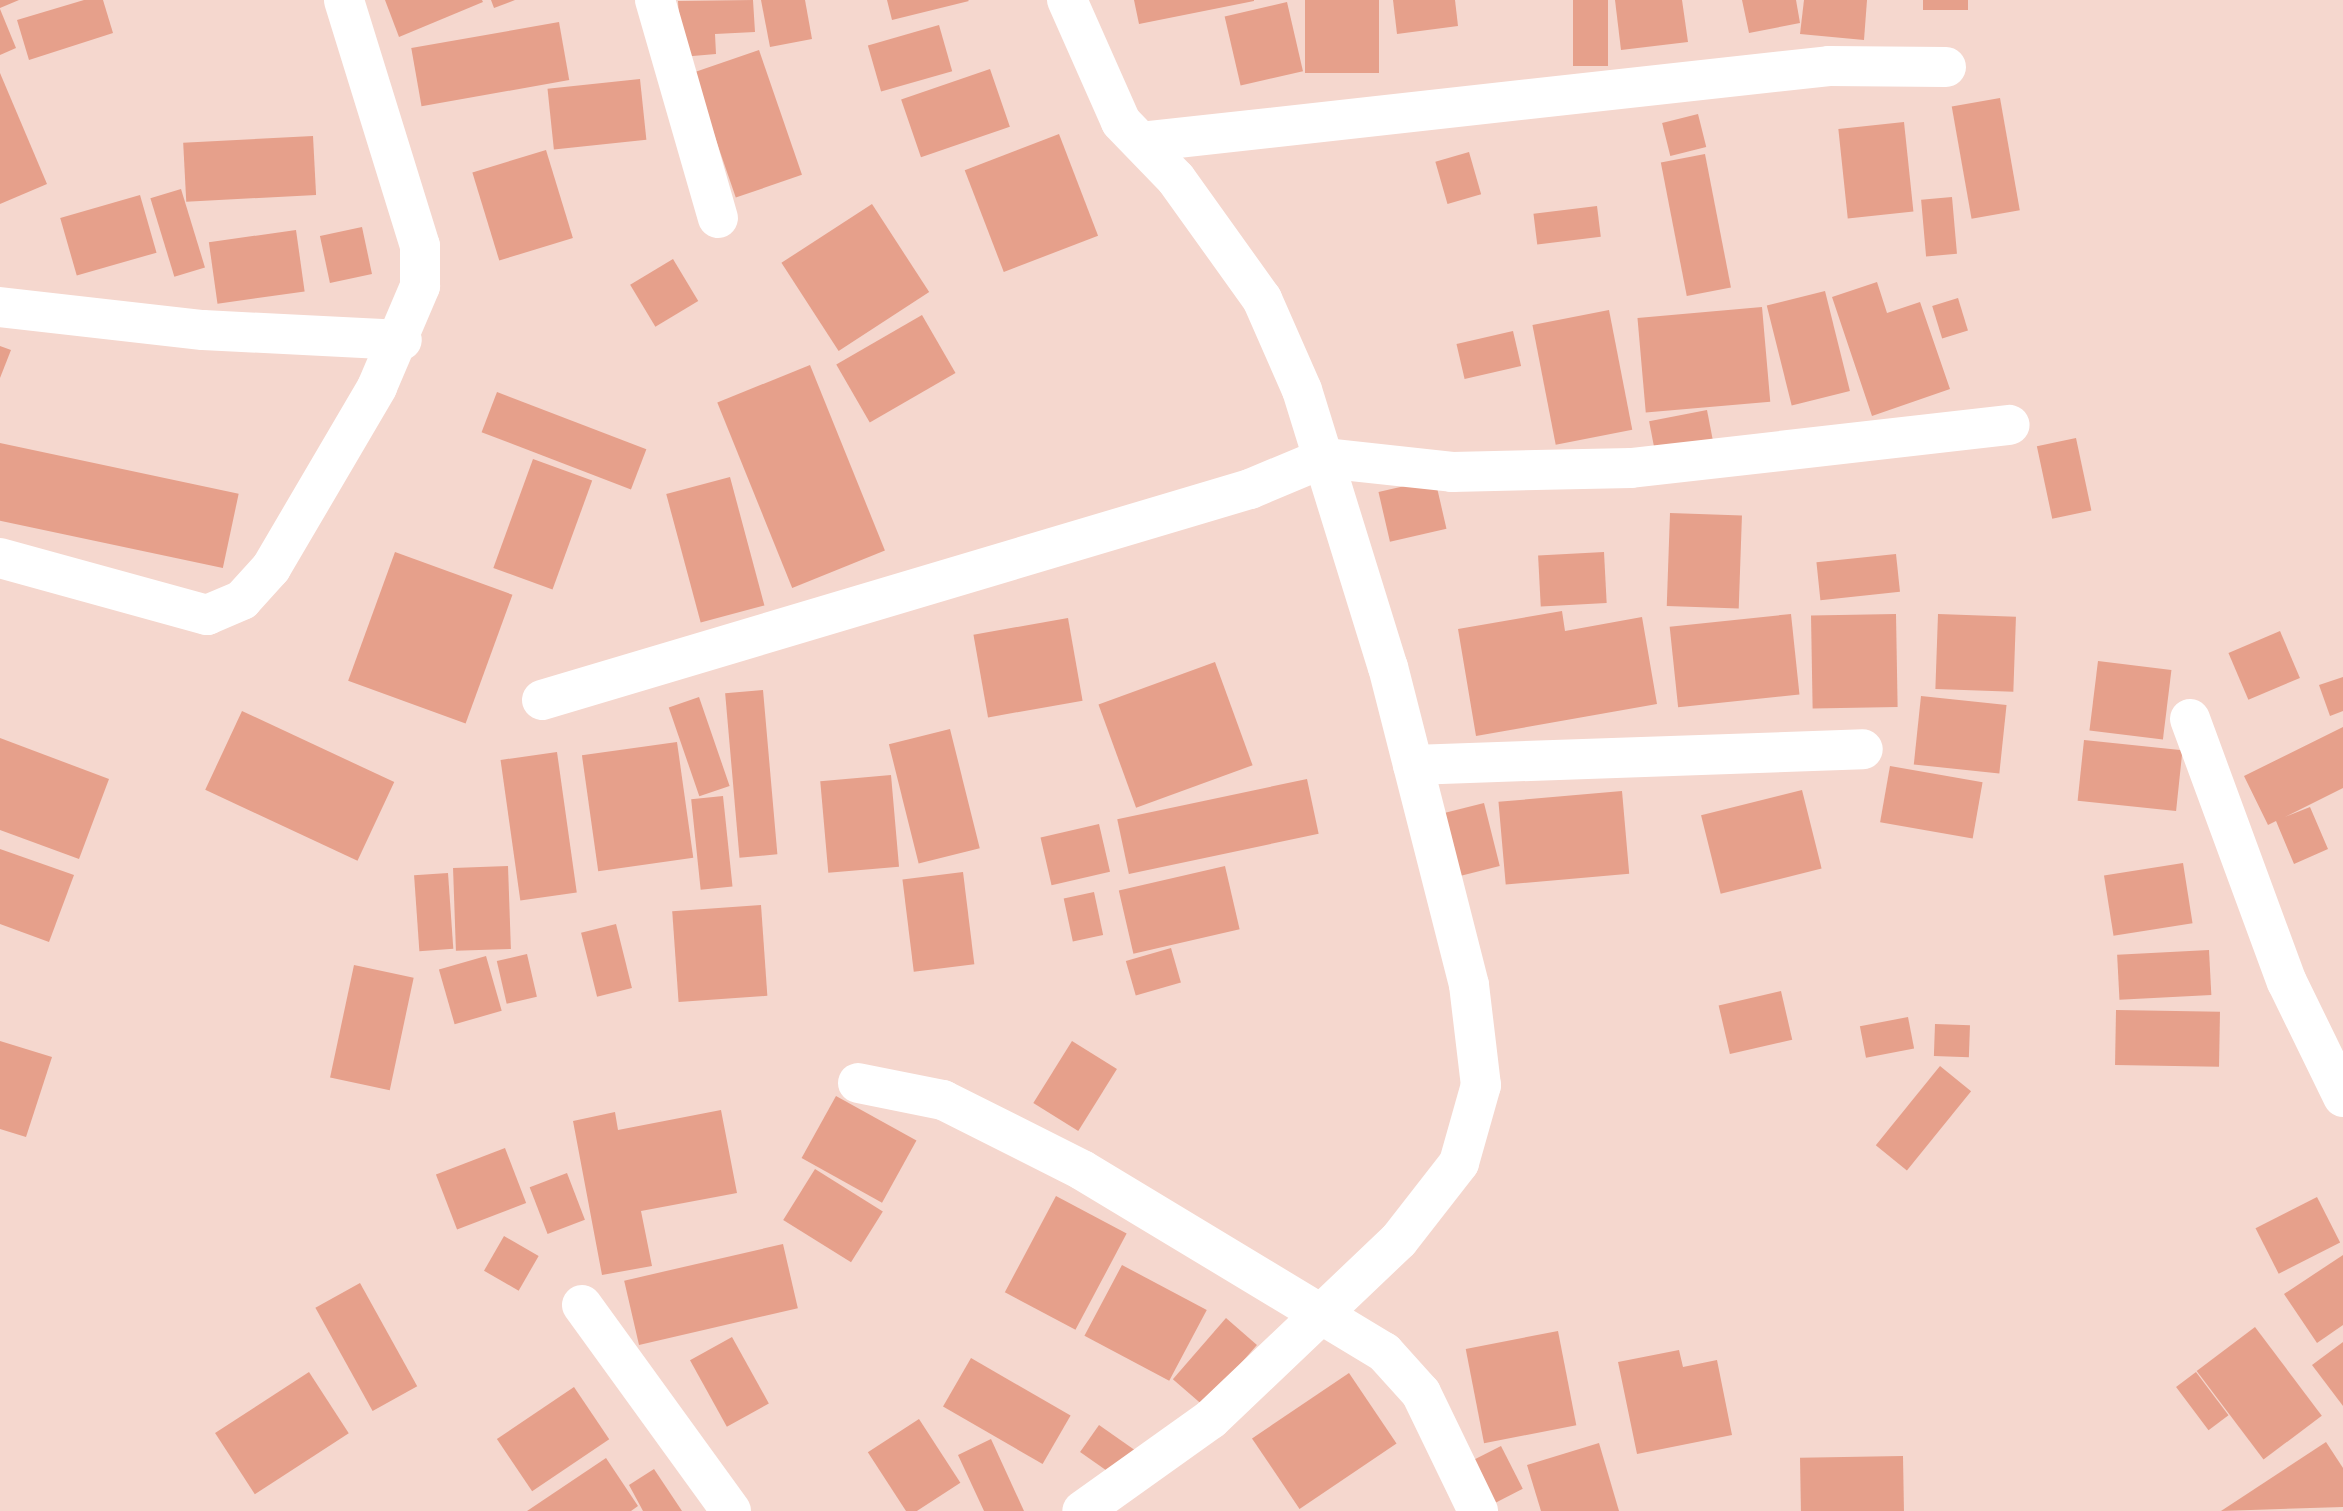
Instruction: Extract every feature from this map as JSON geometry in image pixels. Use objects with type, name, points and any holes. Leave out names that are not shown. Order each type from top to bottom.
[{"type":"street","points":[[0,558],[207,615],[242,600],[271,568],[402,340],[420,286],[420,246],[344,0]]},
{"type":"street","points":[[655,0],[718,218]]},
{"type":"street","points":[[1067,0],[1121,122],[1141,142],[1262,299],[1324,458],[1413,765],[1469,985],[1481,1085],[1459,1163],[1399,1240],[1211,1419],[1082,1511]]},
{"type":"street","points":[[1141,142],[1829,66],[1946,67]]},
{"type":"street","points":[[0,307],[203,330],[402,340]]},
{"type":"street","points":[[542,700],[1250,489],[1324,458],[1452,472],[1631,468],[2010,425]]},
{"type":"street","points":[[2190,719],[2287,982],[2343,1097]]},
{"type":"street","points":[[1413,765],[1863,749]]},
{"type":"street","points":[[858,1083],[943,1100],[1082,1170],[1318,1317],[1384,1352],[1421,1393],[1478,1511]]},
{"type":"street","points":[[582,1305],[731,1511]]},
{"type":"building","points":[[0,0],[19,0],[0,8]]},
{"type":"building","points":[[84,0],[103,0],[113,33],[29,60],[17,20]]},
{"type":"building","points":[[385,0],[482,0],[483,2],[399,37]]},
{"type":"building","points":[[491,0],[515,0],[494,8]]},
{"type":"building","points":[[753,0],[755,32],[715,34],[716,54],[681,57],[678,1]]},
{"type":"building","points":[[761,0],[805,0],[812,39],[770,47]]},
{"type":"building","points":[[887,0],[968,0],[969,1],[892,20]]},
{"type":"building","points":[[1134,0],[1254,0],[1254,1],[1139,24]]},
{"type":"building","points":[[1305,0],[1379,0],[1379,73],[1305,73]]},
{"type":"building","points":[[1393,0],[1455,0],[1458,26],[1397,34]]},
{"type":"building","points":[[1573,0],[1608,0],[1608,66],[1573,66]]},
{"type":"building","points":[[1615,0],[1682,0],[1688,42],[1621,50]]},
{"type":"building","points":[[1742,0],[1796,0],[1800,23],[1749,33]]},
{"type":"building","points":[[1804,0],[1867,0],[1864,40],[1800,34]]},
{"type":"building","points":[[1923,0],[1968,0],[1968,10],[1923,10]]},
{"type":"building","points":[[1287,2],[1303,71],[1241,86],[1225,16]]},
{"type":"building","points":[[0,9],[16,48],[0,55]]},
{"type":"building","points":[[559,22],[569,80],[422,106],[411,48]]},
{"type":"building","points":[[939,25],[952,71],[881,92],[868,45]]},
{"type":"building","points":[[759,50],[802,175],[736,198],[693,73]]},
{"type":"building","points":[[990,69],[1010,127],[921,157],[901,100]]},
{"type":"building","points":[[0,73],[47,184],[0,204]]},
{"type":"building","points":[[640,79],[646,140],[554,149],[548,89]]},
{"type":"building","points":[[2000,98],[2020,210],[1972,219],[1952,107]]},
{"type":"building","points":[[1698,114],[1706,147],[1670,156],[1662,123]]},
{"type":"building","points":[[1904,122],[1913,212],[1848,218],[1838,129]]},
{"type":"building","points":[[1059,134],[1098,236],[1004,272],[965,170]]},
{"type":"building","points":[[313,136],[316,195],[186,202],[183,143]]},
{"type":"building","points":[[546,150],[573,238],[499,260],[472,173]]},
{"type":"building","points":[[1469,152],[1481,194],[1447,204],[1435,162]]},
{"type":"building","points":[[1705,154],[1731,288],[1687,296],[1661,163]]},
{"type":"building","points":[[181,189],[205,267],[174,277],[150,198]]},
{"type":"building","points":[[140,195],[157,253],[77,276],[60,218]]},
{"type":"building","points":[[1952,197],[1957,254],[1926,256],[1921,200]]},
{"type":"building","points":[[872,204],[929,292],[839,351],[781,263]]},
{"type":"building","points":[[1597,206],[1601,237],[1537,245],[1533,214]]},
{"type":"building","points":[[362,227],[372,274],[330,283],[320,236]]},
{"type":"building","points":[[296,230],[305,291],[217,304],[209,242]]},
{"type":"building","points":[[673,259],[698,301],[655,327],[630,285]]},
{"type":"building","points":[[1877,282],[1887,313],[1920,302],[1950,389],[1872,416],[1832,297]]},
{"type":"building","points":[[1825,291],[1850,391],[1792,405],[1767,306]]},
{"type":"building","points":[[1958,298],[1968,331],[1942,338],[1932,306]]},
{"type":"building","points":[[1762,307],[1770,402],[1646,413],[1637,318]]},
{"type":"building","points":[[1609,310],[1632,430],[1556,445],[1532,325]]},
{"type":"building","points":[[922,315],[956,373],[870,423],[836,365]]},
{"type":"building","points":[[1513,331],[1521,366],[1465,379],[1456,344]]},
{"type":"building","points":[[0,346],[11,350],[0,378]]},
{"type":"building","points":[[810,365],[885,550],[792,588],[717,402]]},
{"type":"building","points":[[497,392],[646,449],[631,489],[482,432]]},
{"type":"building","points":[[1707,410],[1713,442],[1655,454],[1649,421]]},
{"type":"building","points":[[2076,438],[2091,510],[2052,519],[2037,446]]},
{"type":"building","points":[[0,443],[239,494],[223,568],[0,521]]},
{"type":"building","points":[[533,459],[592,481],[553,590],[493,568]]},
{"type":"building","points":[[730,477],[764,605],[701,623],[666,494]]},
{"type":"building","points":[[1435,479],[1446,529],[1390,542],[1378,492]]},
{"type":"building","points":[[1670,513],[1742,516],[1739,608],[1667,606]]},
{"type":"building","points":[[395,552],[512,595],[466,723],[348,681]]},
{"type":"building","points":[[1604,552],[1607,603],[1541,606],[1538,555]]},
{"type":"building","points":[[1896,554],[1900,592],[1820,600],[1816,562]]},
{"type":"building","points":[[1562,611],[1565,631],[1642,617],[1657,704],[1476,736],[1458,629]]},
{"type":"building","points":[[1791,614],[1799,695],[1678,707],[1670,627]]},
{"type":"building","points":[[1896,614],[1898,707],[1813,708],[1811,615]]},
{"type":"building","points":[[1938,614],[2016,617],[2013,692],[1935,689]]},
{"type":"building","points":[[1068,618],[1083,701],[988,717],[973,635]]},
{"type":"building","points":[[2280,631],[2300,678],[2248,700],[2228,653]]},
{"type":"building","points":[[2098,661],[2171,670],[2163,739],[2089,730]]},
{"type":"building","points":[[1215,662],[1253,765],[1136,808],[1098,704]]},
{"type":"building","points":[[2343,677],[2343,711],[2330,716],[2319,685]]},
{"type":"building","points":[[763,690],[777,854],[740,858],[725,693]]},
{"type":"building","points":[[1921,696],[2007,705],[1999,774],[1914,765]]},
{"type":"building","points":[[699,697],[730,786],[699,796],[669,707]]},
{"type":"building","points":[[242,711],[394,782],[357,861],[205,790]]},
{"type":"building","points":[[2343,727],[2343,788],[2285,817],[2310,807],[2328,849],[2294,864],[2276,821],[2268,825],[2244,776]]},
{"type":"building","points":[[950,729],[980,848],[919,864],[889,744]]},
{"type":"building","points":[[0,738],[109,779],[79,859],[0,830]]},
{"type":"building","points":[[2084,740],[2182,750],[2176,811],[2078,801]]},
{"type":"building","points":[[677,742],[693,858],[598,871],[582,755]]},
{"type":"building","points":[[557,752],[577,893],[520,901],[501,760]]},
{"type":"building","points":[[1890,766],[1983,782],[1973,838],[1880,822]]},
{"type":"building","points":[[891,775],[899,867],[828,873],[820,781]]},
{"type":"building","points":[[1307,779],[1319,834],[1129,874],[1117,819]]},
{"type":"building","points":[[1802,790],[1822,869],[1721,894],[1701,815]]},
{"type":"building","points":[[1622,791],[1629,874],[1506,884],[1498,802]]},
{"type":"building","points":[[723,796],[733,887],[701,890],[691,799]]},
{"type":"building","points":[[1484,803],[1500,866],[1459,876],[1443,813]]},
{"type":"building","points":[[1099,824],[1110,872],[1052,885],[1041,837]]},
{"type":"building","points":[[0,849],[74,875],[49,942],[0,924]]},
{"type":"building","points":[[2183,863],[2193,923],[2114,936],[2104,876]]},
{"type":"building","points":[[508,866],[511,949],[456,951],[453,868]]},
{"type":"building","points":[[1225,866],[1240,929],[1133,954],[1119,891]]},
{"type":"building","points":[[963,872],[974,964],[914,972],[902,879]]},
{"type":"building","points":[[448,873],[453,949],[419,951],[414,875]]},
{"type":"building","points":[[1094,892],[1103,935],[1073,941],[1064,898]]},
{"type":"building","points":[[761,905],[767,996],[679,1002],[672,911]]},
{"type":"building","points":[[616,924],[632,988],[597,997],[581,933]]},
{"type":"building","points":[[1171,948],[1181,983],[1136,996],[1126,961]]},
{"type":"building","points":[[2209,950],[2211,995],[2119,1000],[2117,955]]},
{"type":"building","points":[[527,954],[537,997],[507,1004],[497,961]]},
{"type":"building","points":[[486,956],[502,1011],[455,1024],[439,970]]},
{"type":"building","points":[[354,965],[414,978],[390,1090],[330,1077]]},
{"type":"building","points":[[1781,991],[1792,1040],[1730,1054],[1719,1005]]},
{"type":"building","points":[[2116,1010],[2220,1012],[2219,1067],[2115,1065]]},
{"type":"building","points":[[1908,1017],[1914,1048],[1866,1058],[1860,1026]]},
{"type":"building","points":[[1935,1024],[1970,1025],[1969,1057],[1934,1056]]},
{"type":"building","points":[[0,1041],[52,1057],[26,1137],[0,1129]]},
{"type":"building","points":[[1072,1041],[1117,1069],[1078,1131],[1033,1103]]},
{"type":"building","points":[[1940,1066],[1971,1091],[1907,1170],[1876,1145]]},
{"type":"building","points":[[836,1096],[916,1141],[882,1203],[802,1158]]},
{"type":"building","points":[[721,1110],[737,1193],[641,1211],[652,1266],[602,1275],[573,1121],[615,1112],[618,1130]]},
{"type":"building","points":[[505,1148],[526,1203],[457,1230],[436,1175]]},
{"type":"building","points":[[815,1169],[883,1211],[851,1262],[783,1220]]},
{"type":"building","points":[[567,1173],[585,1220],[548,1234],[530,1187]]},
{"type":"building","points":[[1056,1196],[1127,1234],[1075,1330],[1005,1292]]},
{"type":"building","points":[[2317,1197],[2340,1242],[2279,1274],[2256,1228]]},
{"type":"building","points":[[504,1236],[539,1256],[519,1291],[484,1271]]},
{"type":"building","points":[[783,1244],[798,1308],[639,1345],[624,1281]]},
{"type":"building","points":[[2343,1255],[2343,1325],[2317,1343],[2284,1294]]},
{"type":"building","points":[[1122,1265],[1207,1310],[1169,1381],[1084,1336]]},
{"type":"building","points":[[360,1283],[417,1386],[373,1411],[315,1308]]},
{"type":"building","points":[[1226,1318],[1257,1345],[1204,1406],[1173,1379]]},
{"type":"building","points":[[2255,1327],[2322,1416],[2264,1460],[2197,1371]]},
{"type":"building","points":[[1558,1331],[1576,1425],[1484,1443],[1466,1349]]},
{"type":"building","points":[[732,1337],[769,1403],[727,1427],[690,1360]]},
{"type":"building","points":[[2343,1342],[2343,1406],[2312,1365]]},
{"type":"building","points":[[1679,1350],[1683,1367],[1717,1360],[1732,1435],[1637,1454],[1618,1362]]},
{"type":"building","points":[[971,1358],[1071,1416],[1043,1464],[943,1406]]},
{"type":"building","points":[[309,1372],[349,1433],[255,1494],[215,1433]]},
{"type":"building","points":[[2196,1372],[2228,1415],[2209,1430],[2176,1387]]},
{"type":"building","points":[[1349,1373],[1397,1443],[1300,1509],[1252,1438]]},
{"type":"building","points":[[574,1387],[609,1439],[532,1491],[497,1439]]},
{"type":"building","points":[[919,1419],[960,1483],[917,1511],[906,1511],[868,1452]]},
{"type":"building","points":[[1099,1425],[1138,1452],[1119,1479],[1080,1452]]},
{"type":"building","points":[[991,1439],[1024,1511],[984,1511],[958,1455]]},
{"type":"building","points":[[2326,1442],[2343,1468],[2343,1507],[2221,1511]]},
{"type":"building","points":[[1599,1443],[1619,1511],[1541,1511],[1527,1465]]},
{"type":"building","points":[[1501,1446],[1523,1489],[1486,1507],[1464,1465]]},
{"type":"building","points":[[1903,1456],[1904,1511],[1801,1511],[1800,1458]]},
{"type":"building","points":[[606,1458],[638,1506],[631,1511],[527,1511]]},
{"type":"building","points":[[654,1469],[682,1511],[643,1511],[629,1485]]}]
